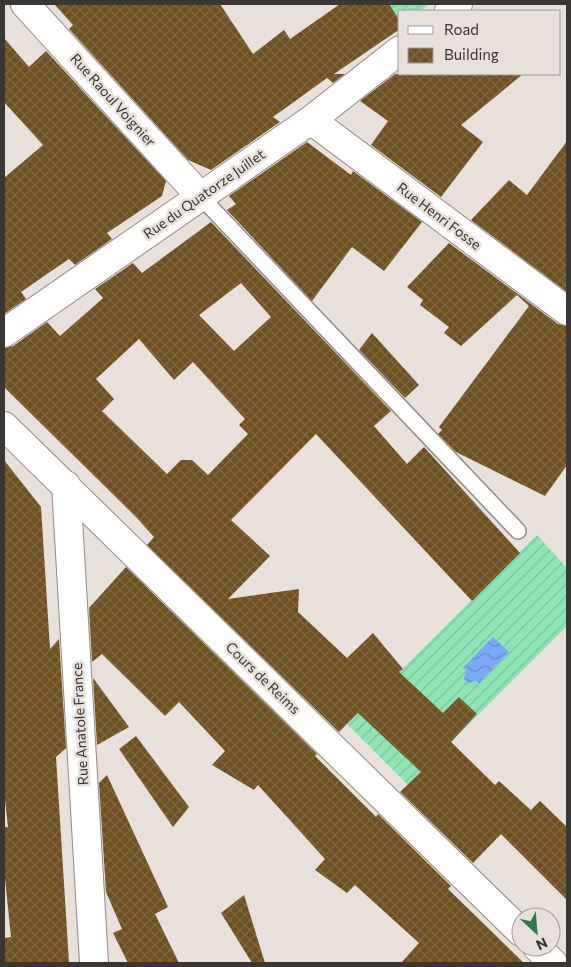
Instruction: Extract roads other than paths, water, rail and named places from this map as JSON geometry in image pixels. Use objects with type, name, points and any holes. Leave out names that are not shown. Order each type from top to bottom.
[{"type":"street","name":"Rue Raoul Voignier","points":[[24,4],[201,196]]},
{"type":"street","name":"Rue du Quatorze Juillet","points":[[4,332],[311,120],[398,52]]},
{"type":"street","name":"Rue Henri Fosse","points":[[311,120],[567,311]]},
{"type":"street","name":"Cours de Reims","points":[[4,426],[511,922]]},
{"type":"street","name":"Rue Anatole France","points":[[66,485],[94,963]]},
{"type":"lane","points":[[201,196],[518,531]]},
{"type":"water","points":[[493,637],[509,652],[479,683],[476,681],[468,683],[464,679],[466,670],[463,668]]}]
